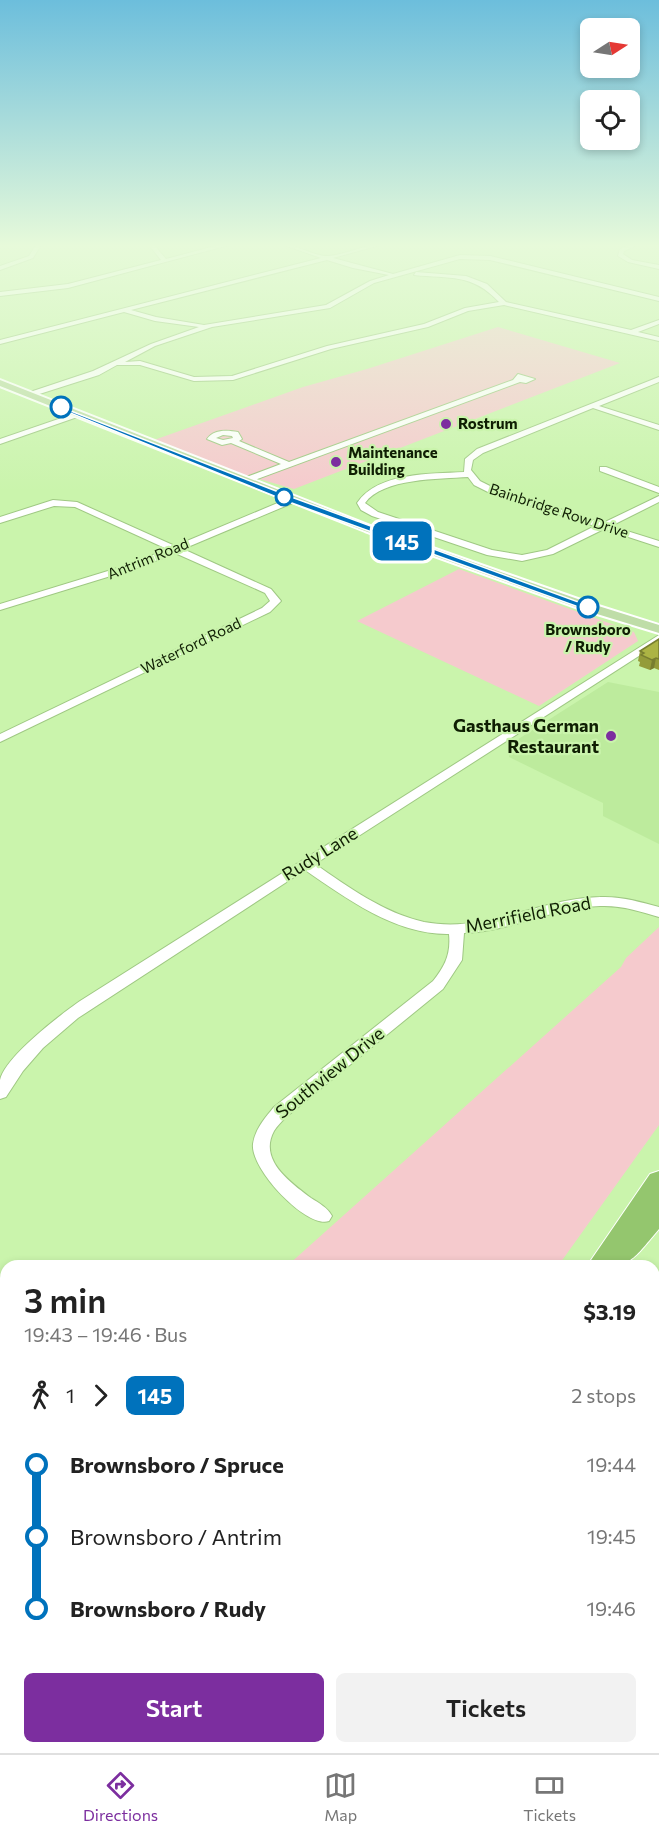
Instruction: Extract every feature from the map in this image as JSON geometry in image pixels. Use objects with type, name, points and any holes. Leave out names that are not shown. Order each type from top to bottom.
[{"type":"highway","points":[[604,1260],[659,1180]]},
{"type":"highway","points":[[615,1260],[659,1211]]},
{"type":"main road","points":[[0,383],[292,500],[475,568],[659,629]]},
{"type":"street","points":[[0,342],[59,327]]},
{"type":"street","points":[[183,327],[188,328]]},
{"type":"street","points":[[30,395],[77,380],[188,328],[198,327]]},
{"type":"street","points":[[115,364],[140,363],[194,379],[233,378],[329,347],[422,327]]},
{"type":"street","points":[[604,327],[659,339]]},
{"type":"street","points":[[630,333],[646,327]]},
{"type":"street","points":[[132,355],[140,363]]},
{"type":"street","name":"Bainbridge Row Drive","points":[[659,379],[480,451],[469,459],[467,470],[477,483],[491,490],[659,544]]},
{"type":"street","points":[[244,481],[519,380]]},
{"type":"street","points":[[593,406],[659,428]]},
{"type":"street","points":[[0,442],[79,415]]},
{"type":"street","points":[[234,442],[290,465]]},
{"type":"street","points":[[603,469],[659,490]]},
{"type":"street","points":[[469,474],[405,480],[370,493],[361,502],[370,512],[490,553],[522,558],[550,552],[659,500]]},
{"type":"street","name":"Antrim Road","points":[[0,607],[108,575],[292,500]]},
{"type":"street","points":[[0,520],[46,504],[72,504],[175,549]]},
{"type":"street","name":"Waterford Road","points":[[0,738],[266,610],[275,603],[275,597],[268,591],[175,549]]},
{"type":"street","name":"Rudy Lane","points":[[0,1093],[25,1057],[67,1018],[659,638]]},
{"type":"street","name":"Merrifield Road","points":[[305,864],[381,911],[422,926],[456,929],[506,922],[560,905],[586,901],[633,904],[659,912]]},
{"type":"street","name":"Southview Drive","points":[[323,1216],[277,1181],[267,1169],[262,1154],[264,1131],[280,1112],[438,985],[454,962],[458,948],[456,929]]},
{"type":"shaded area","points":[[498,327],[620,363],[294,489],[242,474],[154,440],[303,387]]},
{"type":"shaded area","points":[[459,569],[634,632],[638,641],[539,706],[357,621]]},
{"type":"shaded area","points":[[608,682],[659,692],[659,844],[603,816],[603,803],[509,757],[509,745]]},
{"type":"shaded area","points":[[659,927],[659,1125],[562,1260],[294,1260],[621,967],[626,958]]},
{"type":"building","points":[[659,639],[659,659],[652,660],[641,655],[644,653],[640,651]]},
{"type":"bus line","name":"145","points":[[61,407],[292,500],[588,607]]},
{"type":"place","name":"Rostrum","points":[[446,424]]},
{"type":"place","name":"Maintenance Building","points":[[336,462]]},
{"type":"place","name":"Brownsboro / Rudy","points":[[588,607]]},
{"type":"place","name":"Gasthaus German Restaurant","points":[[611,736]]}]
